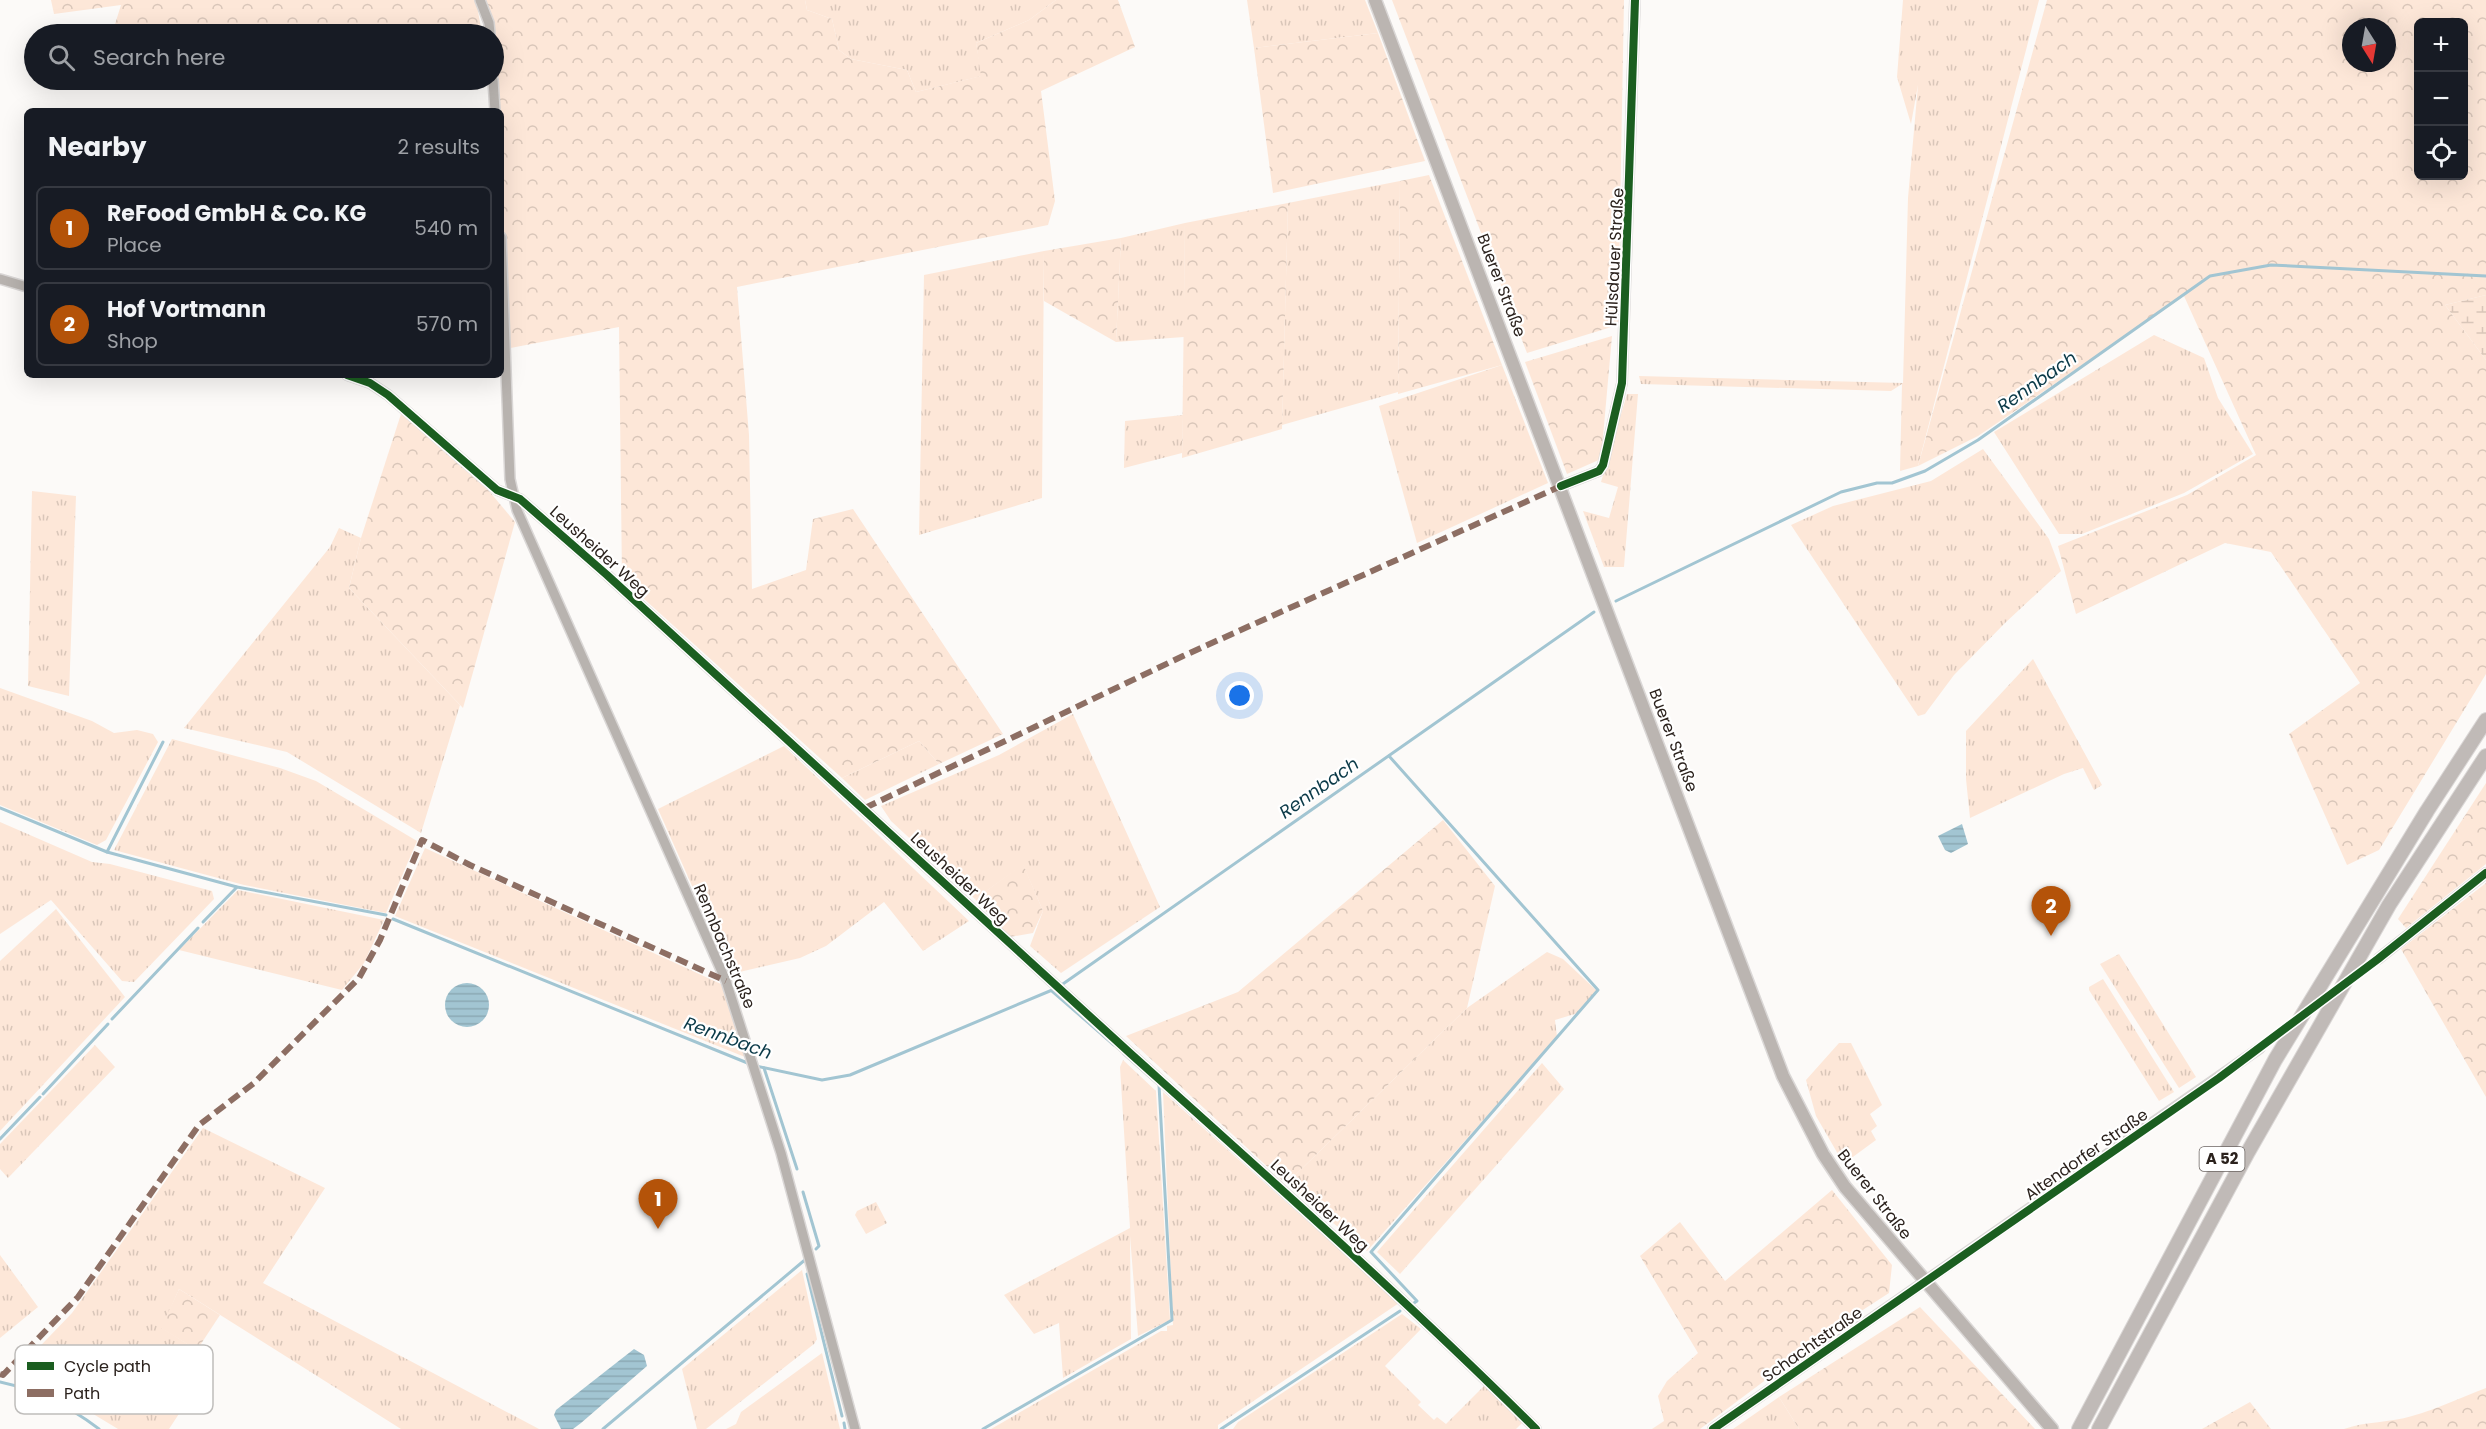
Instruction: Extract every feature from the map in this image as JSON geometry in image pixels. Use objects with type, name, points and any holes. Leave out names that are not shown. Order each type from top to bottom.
[{"type":"highway","name":"A 52","points":[[2079,1429],[2275,1060],[2427,811],[2486,720]]},
{"type":"highway","name":"A 52","points":[[2099,1429],[2248,1152],[2389,905],[2486,756]]},
{"type":"main road","name":"Buerer Straße","points":[[1375,0],[1783,1076],[1823,1154],[1845,1186],[2052,1429]]},
{"type":"street","points":[[480,0],[489,24]]},
{"type":"street","name":"Hülsdauer Straße","points":[[1561,486],[1599,471],[1603,465],[1622,383],[1635,0]]},
{"type":"street","points":[[494,90],[495,108]]},
{"type":"street","points":[[0,279],[24,286]]},
{"type":"street","name":"Rennbachstraße","points":[[504,307],[512,494],[521,520],[726,981],[784,1163],[855,1429]]},
{"type":"street","name":"Leusheider Weg","points":[[355,378],[370,383],[388,395],[497,490],[512,494],[616,583],[1289,1194],[1437,1331],[1536,1429]]},
{"type":"street","points":[[2378,959],[2486,873]]},
{"type":"street","name":"Altendorfer Straße","points":[[1926,1281],[2260,1048]]},
{"type":"street","name":"Schachtstraße","points":[[1713,1429],[1926,1281]]},
{"type":"green space","points":[[51,0],[476,0],[480,24],[115,24],[121,5],[54,14]]},
{"type":"green space","points":[[480,0],[805,0],[807,10],[832,19],[839,50],[851,59],[907,70],[916,92],[981,76],[976,43],[1029,20],[1056,0],[1118,0],[1135,47],[1041,91],[1055,201],[1048,225],[737,287],[749,435],[752,589],[806,570],[813,519],[853,509],[1003,734],[939,764],[919,741],[842,778],[622,579],[619,327],[506,349],[504,108],[495,108],[495,90],[504,90],[504,24],[490,24]]},
{"type":"green space","points":[[805,0],[1056,0],[1029,20],[976,43],[982,76],[916,92],[907,70],[851,59],[839,50],[832,19],[807,10]]},
{"type":"green space","points":[[1247,0],[1365,0],[1378,33],[1254,48]]},
{"type":"green space","points":[[1392,0],[1624,0],[1618,325],[1527,353]]},
{"type":"green space","points":[[1903,0],[2039,0],[1918,466],[1900,471],[1902,384],[1891,391],[1641,384],[1639,376],[1903,383],[1908,198],[1918,85],[1911,124],[1897,77]]},
{"type":"green space","points":[[2047,0],[2486,0],[2486,295],[2445,305],[2486,360],[2486,674],[2379,850],[2347,865],[2289,734],[2360,683],[2271,552],[2225,543],[2076,614],[2058,546],[2187,495],[2256,455],[2184,296],[1978,436],[1918,466]]},
{"type":"green space","points":[[1378,33],[1425,161],[1273,193],[1254,48]]},
{"type":"green space","points":[[1429,175],[1502,365],[1398,394],[1400,181]]},
{"type":"green space","points":[[1400,181],[1398,392],[1282,425],[1288,203]]},
{"type":"green space","points":[[1288,203],[1282,429],[1182,458],[1185,223]]},
{"type":"green space","points":[[1185,223],[1184,337],[1116,342],[1121,238]]},
{"type":"green space","points":[[1121,238],[1116,342],[1044,301],[1044,251]]},
{"type":"green space","points":[[1044,251],[1042,498],[919,535],[924,275]]},
{"type":"green space","points":[[2486,295],[2486,360],[2445,305]]},
{"type":"green space","points":[[2154,335],[2204,358],[2218,398],[2253,454],[2184,493],[2082,534],[2059,534],[1994,432]]},
{"type":"green space","points":[[1612,336],[1601,459],[1567,474],[1525,362]]},
{"type":"green space","points":[[1502,365],[1548,483],[1417,543],[1379,406]]},
{"type":"green space","points":[[1627,394],[1638,394],[1624,567],[1604,567],[1583,511],[1609,518],[1618,487],[1601,482]]},
{"type":"green space","points":[[401,414],[489,491],[515,522],[463,708],[349,588],[361,538]]},
{"type":"green space","points":[[1183,415],[1182,453],[1124,468],[1125,421]]},
{"type":"green space","points":[[1983,449],[2049,539],[2061,571],[1954,675],[1925,714],[1918,716],[1791,525],[1833,506],[1931,481]]},
{"type":"green space","points":[[32,491],[76,496],[69,696],[28,686]]},
{"type":"green space","points":[[339,528],[361,538],[349,588],[460,705],[421,833],[287,752],[184,728],[330,547]]},
{"type":"green space","points":[[2033,659],[2102,785],[2094,790],[2083,768],[2064,774],[1970,818],[1966,779],[1966,731]]},
{"type":"green space","points":[[0,688],[92,721],[114,733],[137,730],[153,734],[158,742],[106,840],[97,845],[0,805]]},
{"type":"green space","points":[[1073,714],[1160,907],[1061,973],[1030,946],[1043,911],[1023,865],[975,899],[891,821],[881,806],[999,755]]},
{"type":"green space","points":[[172,739],[280,768],[316,781],[417,841],[386,913],[244,885],[114,850]]},
{"type":"green space","points":[[919,741],[939,764],[865,800],[842,778]]},
{"type":"green space","points":[[784,746],[969,921],[923,951],[884,902],[826,946],[800,958],[731,974],[658,809]]},
{"type":"green space","points":[[2486,783],[2486,864],[2406,928],[2398,919]]},
{"type":"green space","points":[[1443,820],[1495,886],[1467,1008],[1286,1184],[1126,1036],[1238,992]]},
{"type":"green space","points":[[0,822],[92,862],[110,864],[212,891],[214,899],[134,982],[122,981],[51,900],[0,934]]},
{"type":"green space","points":[[425,848],[721,984],[745,1057],[395,916]]},
{"type":"green space","points":[[1023,864],[1043,911],[1033,933],[1010,937],[975,899]]},
{"type":"green space","points":[[2486,883],[2486,1097],[2401,949]]},
{"type":"green space","points":[[238,890],[384,920],[364,963],[342,990],[179,950]]},
{"type":"green space","points":[[56,909],[125,997],[0,1131],[0,961]]},
{"type":"green space","points":[[1547,952],[1563,959],[1597,991],[1578,1013],[1555,1020],[1557,1037],[1367,1251],[1286,1184],[1467,1008]]},
{"type":"green space","points":[[2119,954],[2196,1077],[2179,1088],[2100,964]]},
{"type":"green space","points":[[2103,979],[2174,1092],[2159,1101],[2089,990],[2089,987]]},
{"type":"green space","points":[[1839,1043],[1851,1043],[1882,1105],[1870,1114],[1877,1126],[1871,1131],[1876,1140],[1846,1162],[1842,1161],[1816,1116],[1806,1080]]},
{"type":"green space","points":[[95,1045],[115,1067],[8,1178],[0,1169],[0,1144]]},
{"type":"green space","points":[[1123,1060],[1156,1091],[1170,1320],[1138,1336],[1130,1236],[1131,1339],[1063,1378],[1059,1323],[1034,1334],[1004,1295],[1130,1228],[1120,1067]]},
{"type":"green space","points":[[1542,1063],[1564,1089],[1400,1274],[1377,1252]]},
{"type":"green space","points":[[1163,1092],[1399,1303],[1218,1425],[1218,1429],[991,1429],[1161,1331],[1167,1331],[1167,1326],[1173,1325]]},
{"type":"green space","points":[[203,1128],[325,1188],[263,1283],[539,1429],[401,1429],[179,1289],[162,1328],[189,1345],[41,1345],[72,1313]]},
{"type":"green space","points":[[1832,1190],[1892,1265],[1889,1293],[1835,1328],[1700,1429],[1652,1429],[1664,1421],[1658,1396],[1667,1381],[1698,1353],[1640,1256],[1680,1222],[1725,1281]]},
{"type":"green space","points":[[876,1202],[887,1223],[866,1234],[855,1215],[857,1211]]},
{"type":"green space","points":[[0,1255],[38,1307],[0,1338]]},
{"type":"green space","points":[[802,1270],[817,1339],[814,1344],[706,1429],[697,1429],[682,1369]]},
{"type":"green space","points":[[179,1289],[220,1315],[200,1345],[189,1345],[161,1328]]},
{"type":"green space","points":[[1920,1307],[2035,1429],[1799,1429],[1779,1397]]},
{"type":"green space","points":[[1402,1314],[1421,1329],[1385,1366],[1421,1402],[1418,1405],[1434,1420],[1437,1417],[1446,1424],[1485,1385],[1523,1422],[1516,1429],[1233,1429],[1238,1422]]},
{"type":"green space","points":[[822,1353],[840,1429],[726,1429],[736,1424],[741,1412]]},
{"type":"green space","points":[[2486,1388],[2486,1429],[2344,1429],[2412,1416]]},
{"type":"green space","points":[[1779,1397],[1799,1429],[1733,1429]]},
{"type":"green space","points":[[2250,1402],[2271,1429],[2202,1429]]},
{"type":"green space","points":[[93,1414],[179,1414],[169,1429],[118,1429]]},
{"type":"water","points":[[1962,824],[1968,844],[1951,853],[1945,850],[1938,836]]},
{"type":"water","points":[[467,983],[476,984],[483,989],[488,996],[488,1014],[483,1021],[476,1026],[467,1027],[458,1026],[451,1021],[446,1014],[445,1005],[446,996],[451,989],[458,984]]},
{"type":"water","points":[[634,1349],[644,1355],[647,1366],[573,1429],[561,1429],[554,1415],[556,1410]]},
{"type":"waterway","name":"Rennbach","points":[[1616,601],[1841,492],[1877,483],[1892,483],[1925,471],[1978,440],[2210,276],[2271,265],[2486,276]]},
{"type":"waterway","name":"Rennbach","points":[[1060,986],[1594,612]]},
{"type":"waterway","points":[[107,852],[163,742]]},
{"type":"waterway","points":[[1389,756],[1598,990],[1371,1252],[1417,1301],[1411,1305]]},
{"type":"waterway","points":[[0,808],[107,852],[237,887],[386,915]]},
{"type":"waterway","points":[[203,922],[237,887]]},
{"type":"waterway","name":"Rennbach","points":[[393,919],[750,1064]]},
{"type":"waterway","points":[[112,1019],[198,928]]},
{"type":"waterway","name":"Rennbach","points":[[756,1066],[822,1080],[850,1075],[1057,988]]},
{"type":"waterway","points":[[1052,991],[1114,1045]]},
{"type":"waterway","points":[[43,1094],[108,1024]]},
{"type":"waterway","points":[[983,1429],[1172,1320],[1159,1085],[1124,1054]]},
{"type":"waterway","points":[[764,1068],[797,1169]]},
{"type":"waterway","points":[[0,1139],[40,1097]]},
{"type":"waterway","points":[[803,1192],[819,1246],[816,1249]]},
{"type":"waterway","points":[[603,1429],[806,1259]]},
{"type":"waterway","points":[[807,1274],[842,1416]]},
{"type":"waterway","points":[[1221,1429],[1400,1311]]},
{"type":"waterway","points":[[0,1382],[15,1386]]},
{"type":"waterway","points":[[77,1414],[99,1429]]},
{"type":"waterway","points":[[844,1423],[845,1429]]},
{"type":"tunnel","points":[[2306,1014],[2378,959]]},
{"type":"tunnel","points":[[2260,1048],[2295,1022]]},
{"type":"marked path","points":[[865,808],[1183,656],[1561,486]]},
{"type":"marked path","points":[[32,1345],[78,1297],[199,1125],[254,1083],[359,978],[380,940],[422,840],[470,865],[726,981]]},
{"type":"marked path","points":[[0,1374],[3,1375],[15,1363]]},
{"type":"cycle path","points":[[1561,486],[1599,471],[1603,465],[1622,383],[1635,0]]},
{"type":"cycle path","points":[[356,378],[370,383],[388,395],[497,490],[520,499],[607,575],[1336,1239],[1536,1429]]},
{"type":"cycle path","points":[[1713,1429],[2219,1078],[2378,959],[2486,873]]},
{"type":"place","name":"Hof Vortmann","points":[[2051,936]]},
{"type":"place","name":"ReFood GmbH & Co. KG","points":[[658,1229]]}]
